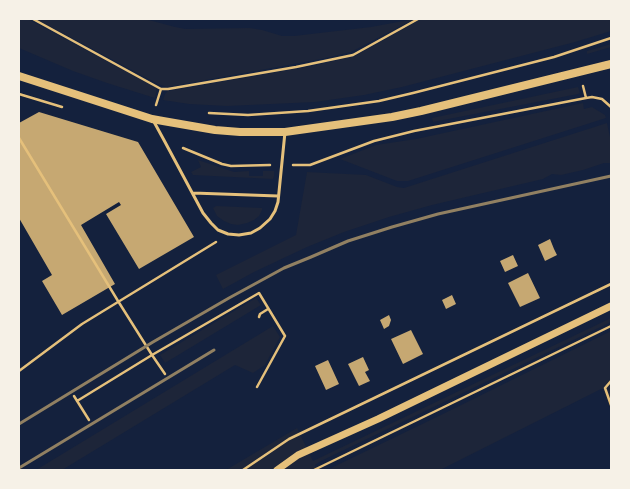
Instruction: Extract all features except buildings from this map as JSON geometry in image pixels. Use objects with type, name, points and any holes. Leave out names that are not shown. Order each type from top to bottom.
[{"type":"main road","points":[[19,76],[152,119],[215,130],[240,132],[285,132],[413,113],[611,64]]},
{"type":"street","points":[[277,470],[298,455],[378,419],[611,306]]},
{"type":"lane","points":[[152,119],[166,142],[203,214],[218,230],[228,234],[239,235],[251,233],[260,228],[270,219],[278,202],[285,132]]},
{"type":"lane","points":[[192,193],[278,196]]},
{"type":"path","points":[[32,19],[161,89],[296,67],[353,55],[418,19]]},
{"type":"path","points":[[202,112],[248,115],[308,111],[379,101],[554,57],[611,38]]},
{"type":"path","points":[[152,119],[161,89]]},
{"type":"path","points":[[586,98],[592,97],[602,99],[611,108]]},
{"type":"path","points":[[19,138],[118,301],[165,374]]},
{"type":"path","points":[[19,371],[82,324],[228,234]]},
{"type":"path","points":[[243,470],[289,440],[611,284]]},
{"type":"path","points":[[77,401],[152,355],[259,293],[285,336],[257,387]]},
{"type":"path","points":[[259,317],[260,314],[268,309]]},
{"type":"path","points":[[314,470],[611,326]]},
{"type":"path","points":[[611,381],[605,388],[611,405]]},
{"type":"path","points":[[74,396],[89,420]]},
{"type":"shaded area","points":[[19,19],[28,19],[157,88],[155,98],[73,71],[19,48]]},
{"type":"shaded area","points":[[36,19],[145,19],[185,29],[250,28],[282,36],[294,36],[371,27],[414,19],[351,52],[321,59],[167,87],[158,84]]},
{"type":"shaded area","points":[[421,19],[611,19],[611,31],[575,42],[402,87],[364,95],[315,102],[227,106],[189,104],[163,100],[168,91],[312,66],[355,56]]},
{"type":"shaded area","points":[[611,44],[611,47],[587,54],[587,51]]},
{"type":"shaded area","points":[[578,87],[580,93],[578,94],[433,122],[432,118]]},
{"type":"shaded area","points":[[583,103],[584,109],[592,107],[605,115],[606,118],[408,181],[397,181],[340,159],[376,145],[416,139]]},
{"type":"shaded area","points":[[607,123],[611,142],[611,163],[604,163],[561,175],[552,174],[543,179],[432,205],[389,217],[344,232],[307,247],[254,272],[223,289],[216,275],[296,235],[307,172],[366,175],[397,187],[404,188]]},
{"type":"shaded area","points":[[198,160],[234,172],[249,171],[249,176],[263,176],[263,171],[274,171],[274,176],[273,179],[193,175],[191,172],[201,167]]},
{"type":"shaded area","points":[[216,206],[262,208],[262,210],[259,216],[254,220],[238,225],[224,221],[217,216],[213,208]]},
{"type":"shaded area","points":[[256,298],[261,305],[165,363],[160,355]]},
{"type":"shaded area","points":[[611,318],[611,322],[321,461],[315,465],[317,470],[226,470],[297,428],[313,461]]},
{"type":"shaded area","points":[[273,326],[280,337],[265,365],[253,373],[235,365],[62,470],[36,470]]},
{"type":"shaded area","points":[[611,331],[611,411],[603,389],[601,389],[440,470],[327,470],[445,413]]},
{"type":"railway","points":[[19,424],[153,342],[229,298],[284,268],[348,241],[438,214],[611,176]]},
{"type":"railway","points":[[19,468],[214,350]]}]
